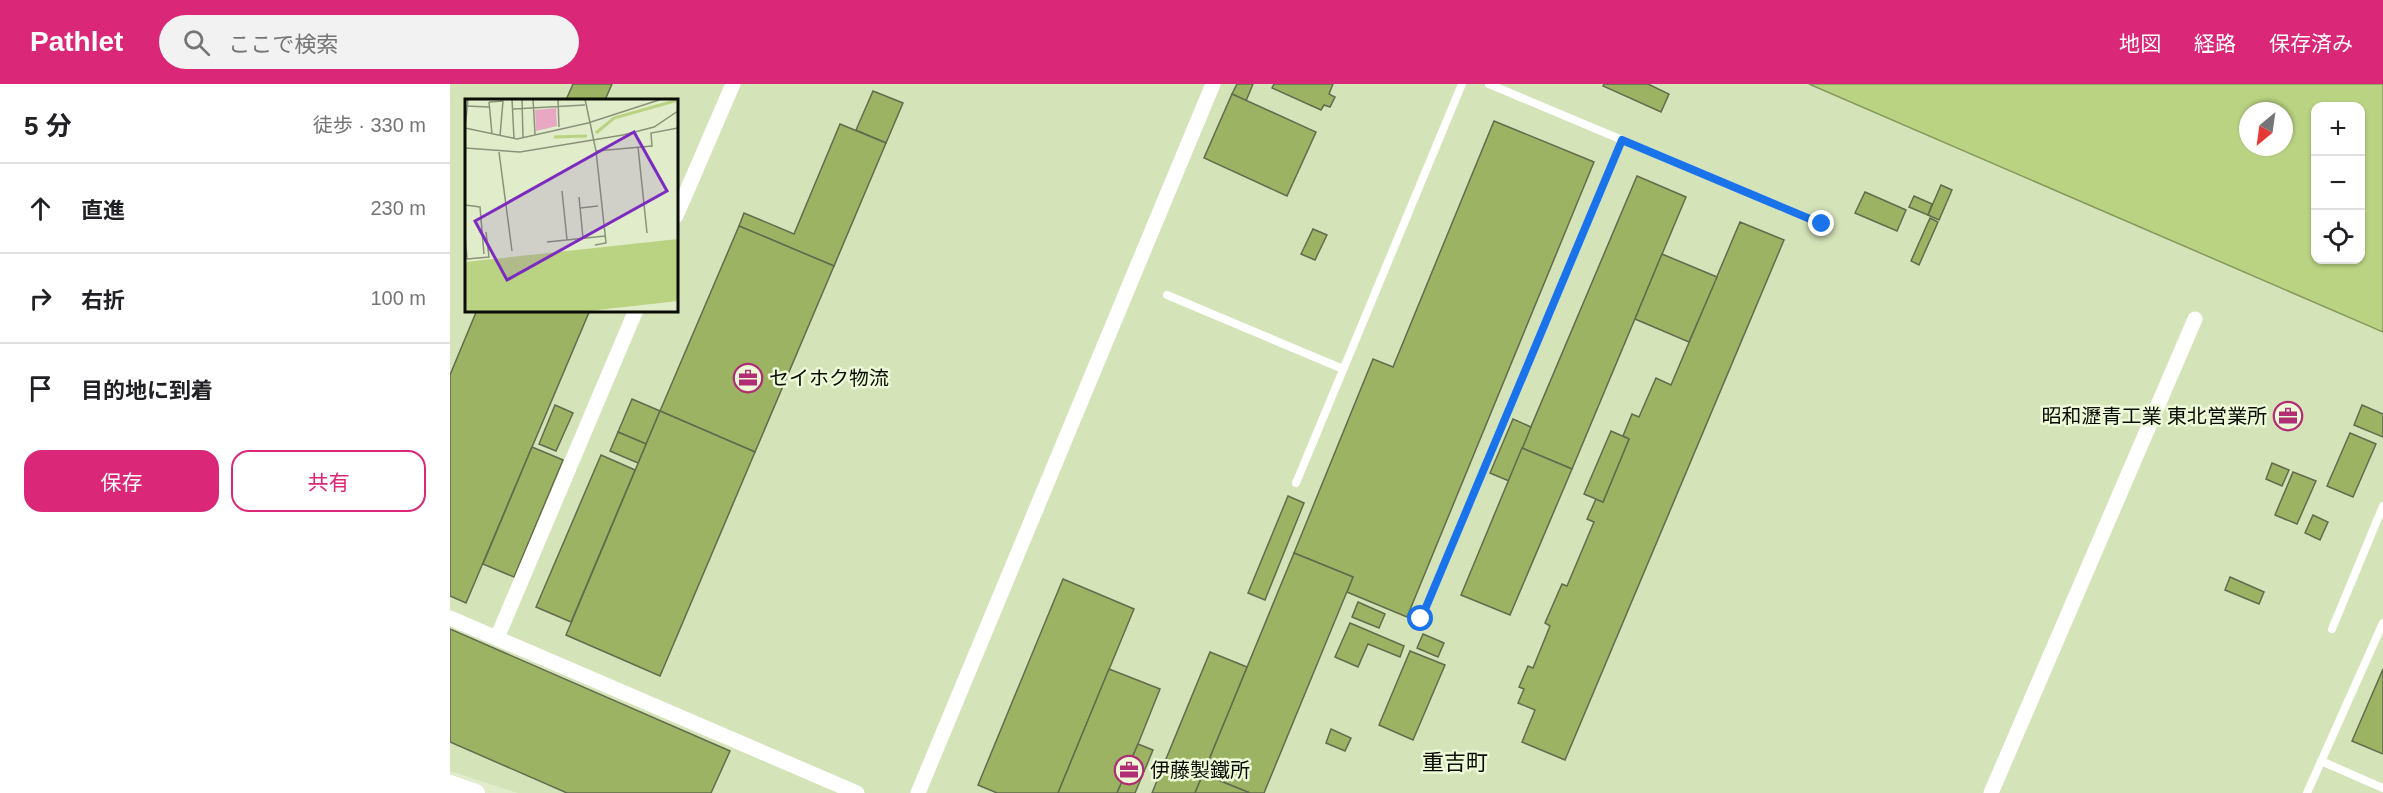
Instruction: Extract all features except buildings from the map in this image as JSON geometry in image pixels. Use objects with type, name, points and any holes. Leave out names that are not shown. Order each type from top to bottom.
[{"type":"street","points":[[678,211],[733,84]]},
{"type":"street","points":[[918,793],[1213,84]]},
{"type":"street","points":[[497,638],[635,312]]},
{"type":"street","points":[[1991,793],[2195,319]]},
{"type":"street","points":[[450,618],[857,793]]},
{"type":"street","points":[[450,784],[476,793]]},
{"type":"lane","points":[[1296,483],[1462,84]]},
{"type":"lane","points":[[1489,84],[1822,224]]},
{"type":"lane","points":[[1421,619],[1622,140]]},
{"type":"lane","points":[[1167,295],[1343,369]]},
{"type":"lane","points":[[2332,629],[2383,506]]},
{"type":"lane","points":[[2307,793],[2383,622]]},
{"type":"lane","points":[[2321,761],[2383,788]]},
{"type":"shaded area","points":[[450,84],[1809,84],[2383,332],[2383,793],[518,793],[450,771]]},
{"type":"shaded area","points":[[1809,84],[2383,84],[2383,332]]},
{"type":"place","name":"セイホク物流","points":[[748,378]]},
{"type":"place","name":"昭和瀝青工業 東北営業所","points":[[2288,416]]},
{"type":"place","name":"伊藤製鐵所","points":[[1129,770]]},
{"type":"district","name":"重吉町","points":[[1455,762]]},
{"type":"route","points":[[1421,619],[1622,140],[1822,224]]}]
